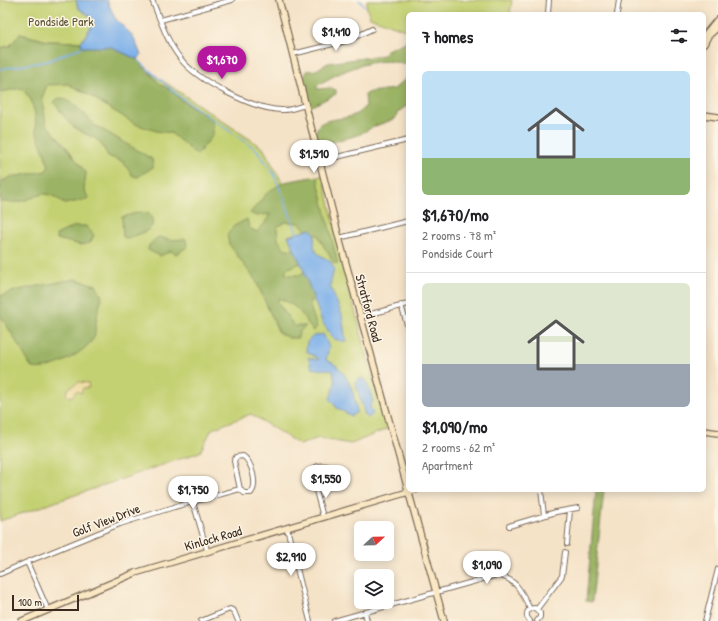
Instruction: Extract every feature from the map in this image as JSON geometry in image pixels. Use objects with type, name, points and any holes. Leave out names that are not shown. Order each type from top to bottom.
[{"type":"main road","name":"Stratford Road","points":[[279,0],[339,238],[406,485]]},
{"type":"main road","points":[[706,34],[718,19]]},
{"type":"main road","points":[[706,40],[708,36],[718,27]]},
{"type":"main road","points":[[706,115],[718,117]]},
{"type":"main road","points":[[706,431],[718,433]]},
{"type":"main road","name":"Stratford Road","points":[[408,492],[444,621]]},
{"type":"main road","name":"Kinlock Road","points":[[22,621],[135,573],[207,550],[408,492]]},
{"type":"street","points":[[152,0],[178,57],[195,74],[210,83],[265,109],[283,111],[306,105]]},
{"type":"street","points":[[161,20],[232,0]]},
{"type":"street","points":[[548,12],[549,0]]},
{"type":"street","points":[[617,12],[619,0]]},
{"type":"street","points":[[293,54],[349,40],[372,29]]},
{"type":"street","points":[[320,161],[406,140]]},
{"type":"street","points":[[339,238],[406,221]]},
{"type":"street","points":[[360,317],[406,304]]},
{"type":"street","points":[[402,305],[406,320]]},
{"type":"street","name":"Golf View Drive","points":[[0,574],[120,524],[240,489],[248,494],[254,490],[249,462],[243,456],[236,457],[234,461],[240,489]]},
{"type":"street","points":[[314,484],[332,478],[333,475],[330,467],[322,465],[312,469],[311,472],[314,484],[323,517]]},
{"type":"street","points":[[541,492],[544,515]]},
{"type":"street","points":[[193,502],[207,550]]},
{"type":"street","points":[[509,526],[544,515],[578,508]]},
{"type":"street","points":[[567,544],[570,510]]},
{"type":"street","points":[[287,528],[310,621]]},
{"type":"street","points":[[537,609],[562,576],[566,552]]},
{"type":"street","points":[[27,562],[48,610]]},
{"type":"street","points":[[705,621],[718,569]]},
{"type":"street","points":[[334,621],[489,576],[505,577],[513,581],[520,588],[530,609]]},
{"type":"street","points":[[201,621],[230,608],[234,611],[238,621]]},
{"type":"street","points":[[530,609],[537,609]]},
{"type":"street","points":[[530,609],[527,614],[530,621]]},
{"type":"street","points":[[537,609],[541,615],[538,621]]},
{"type":"street","points":[[365,612],[367,621]]},
{"type":"green space","name":"Pondside Park","points":[[0,0],[76,0],[78,8],[90,16],[93,24],[81,42],[48,41],[20,34],[10,46],[0,48]]},
{"type":"green space","points":[[367,0],[512,0],[510,12],[406,12],[406,30],[370,17],[367,9]]},
{"type":"green space","points":[[20,34],[48,41],[81,42],[82,47],[111,46],[138,60],[160,84],[173,91],[181,100],[213,119],[213,135],[197,155],[171,133],[156,131],[135,124],[68,84],[47,85],[42,98],[46,124],[64,144],[86,173],[84,190],[89,199],[65,204],[52,196],[42,194],[19,202],[0,202],[0,182],[11,177],[46,171],[49,166],[36,131],[35,114],[31,100],[22,88],[0,92],[0,48],[10,46]]},
{"type":"green space","points":[[100,39],[263,148],[286,189],[323,175],[349,288],[387,429],[351,444],[318,438],[300,445],[251,414],[212,429],[200,452],[0,521],[0,67]]},
{"type":"green space","points":[[406,42],[406,63],[401,64],[381,61],[369,63],[335,76],[317,86],[317,89],[330,88],[336,90],[336,94],[310,107],[302,81],[307,71],[316,70],[328,63],[384,55],[387,50]]},
{"type":"green space","points":[[406,79],[406,106],[398,112],[395,119],[375,126],[358,135],[332,142],[316,141],[318,126],[328,120],[350,117],[356,114],[366,106],[365,95],[370,92],[394,89]]},
{"type":"green space","points":[[62,98],[79,109],[93,124],[152,159],[153,167],[138,177],[133,176],[123,162],[108,156],[100,142],[80,131],[68,122],[54,102],[57,99]]},
{"type":"green space","points":[[317,176],[338,264],[334,263],[318,235],[309,233],[299,223],[285,222],[277,227],[278,240],[285,249],[297,250],[306,261],[286,269],[286,275],[299,275],[308,270],[319,295],[310,301],[310,306],[317,327],[313,331],[296,308],[286,301],[278,298],[278,303],[294,326],[306,326],[299,332],[298,338],[289,338],[279,333],[256,281],[229,244],[227,235],[234,226],[247,219],[249,228],[257,232],[265,223],[270,214],[256,216],[250,213],[268,192],[284,182]]},
{"type":"green space","points":[[140,212],[148,213],[153,223],[151,227],[143,233],[128,239],[123,237],[122,217]]},
{"type":"green space","points":[[75,226],[86,226],[94,235],[90,243],[81,245],[57,239],[56,235]]},
{"type":"green space","points":[[158,237],[171,240],[186,239],[187,247],[176,254],[171,251],[160,256],[148,250],[149,245]]},
{"type":"green space","points":[[75,279],[96,285],[102,297],[95,326],[94,338],[82,350],[65,361],[39,369],[32,368],[0,314],[0,296],[18,290]]},
{"type":"green space","points":[[596,492],[604,492],[592,602],[586,601]]},
{"type":"sand","points":[[79,382],[88,383],[89,388],[83,388],[81,393],[76,391],[73,396],[68,397],[66,394],[68,389]]},
{"type":"water","points":[[76,0],[107,0],[115,18],[133,36],[141,55],[138,60],[111,47],[82,47],[81,42],[93,24],[90,16],[78,8]]},
{"type":"water","points":[[311,229],[315,234],[314,246],[317,253],[331,262],[334,269],[330,286],[342,315],[346,342],[334,339],[322,322],[302,266],[288,236]]},
{"type":"water","points":[[323,334],[329,347],[326,360],[339,368],[352,389],[357,412],[351,416],[337,408],[330,399],[335,383],[333,371],[312,368],[308,357],[317,360],[319,359],[306,351],[307,342],[313,336]]},
{"type":"water","points":[[361,378],[366,380],[373,401],[370,407],[373,414],[368,418],[365,415],[355,382]]},
{"type":"waterway","points":[[359,0],[365,6]]},
{"type":"waterway","points":[[0,69],[48,61],[82,47]]},
{"type":"waterway","points":[[138,60],[180,97],[257,150],[274,174],[297,233]]}]
